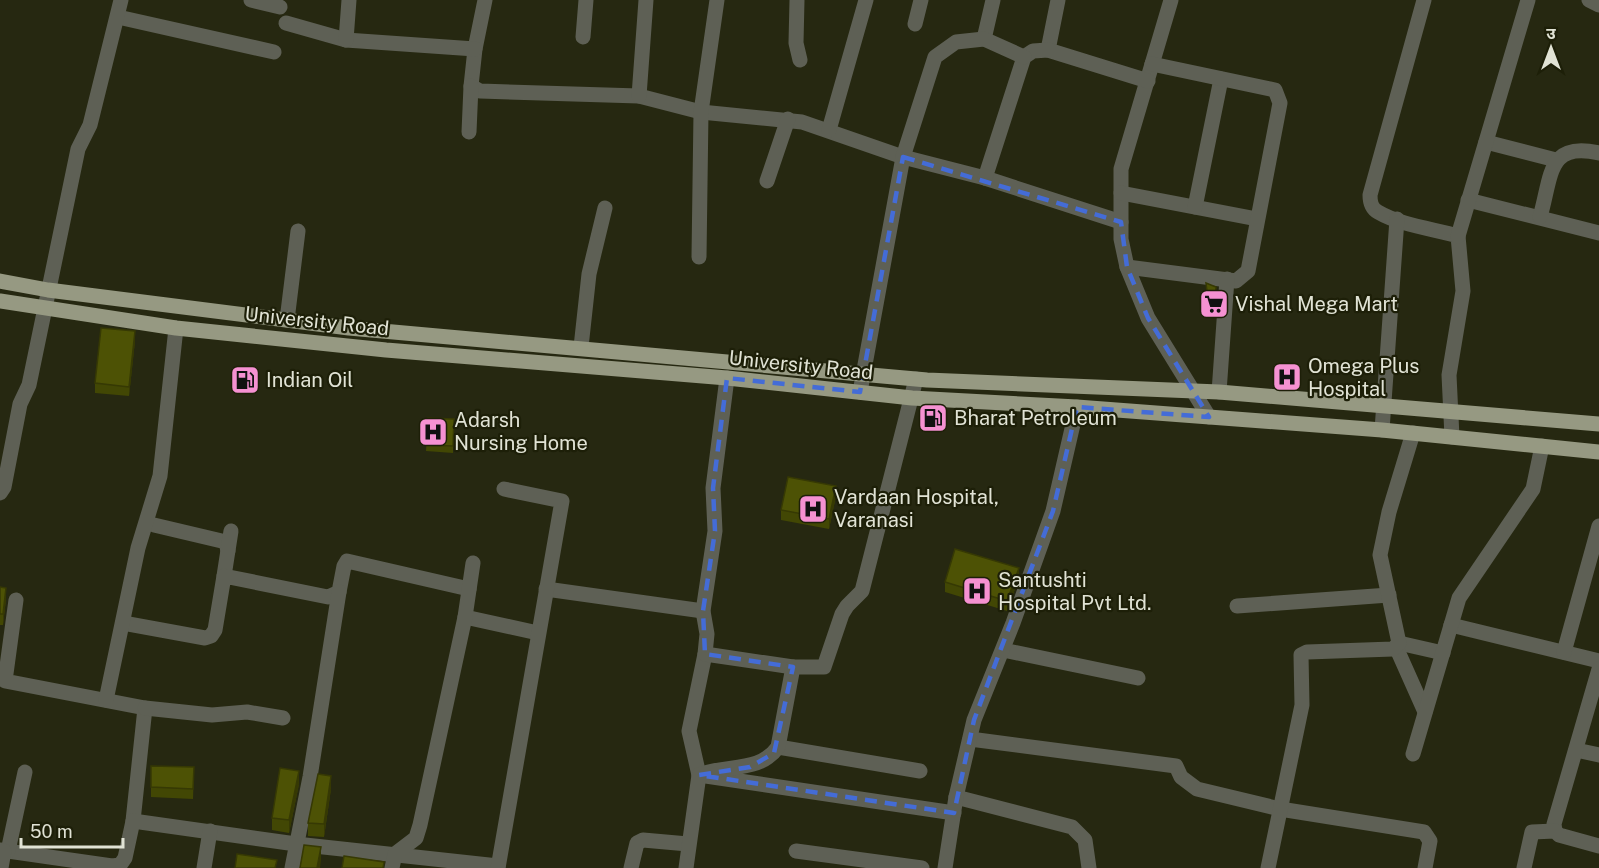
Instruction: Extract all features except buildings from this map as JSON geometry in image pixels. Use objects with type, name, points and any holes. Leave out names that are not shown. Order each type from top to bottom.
[{"type":"main road","points":[[0,280],[48,290],[287,320],[916,379],[1219,392],[1599,424]]},
{"type":"main road","name":"University Road","points":[[0,301],[44,310],[176,328],[386,350],[727,378],[912,398],[1077,407],[1382,430],[1599,452]]},
{"type":"street","points":[[0,493],[4,487],[21,404],[29,385],[78,150],[90,125],[121,0]]},
{"type":"street","points":[[251,0],[280,7]]},
{"type":"street","points":[[346,40],[349,0]]},
{"type":"street","points":[[469,132],[475,49],[485,0]]},
{"type":"street","points":[[584,37],[586,0]]},
{"type":"street","points":[[639,96],[646,0]]},
{"type":"street","points":[[699,257],[701,112],[717,0]]},
{"type":"street","points":[[797,0],[796,43],[800,60]]},
{"type":"street","points":[[829,129],[866,0]]},
{"type":"street","points":[[915,24],[921,0]]},
{"type":"street","points":[[984,39],[993,0]]},
{"type":"street","points":[[1047,50],[1058,0]]},
{"type":"street","points":[[1171,0],[1121,170],[1121,239],[1127,267],[1148,318],[1209,417]]},
{"type":"street","points":[[1424,0],[1370,195],[1370,204],[1377,211],[1397,219],[1458,236]]},
{"type":"street","points":[[1452,437],[1449,375],[1463,291],[1458,236],[1528,0]]},
{"type":"street","points":[[1589,0],[1599,5]]},
{"type":"street","points":[[118,17],[274,52]]},
{"type":"street","points":[[286,23],[346,40],[475,49]]},
{"type":"street","points":[[860,392],[903,157],[935,57],[956,42],[984,39],[1024,57]]},
{"type":"street","points":[[985,178],[1024,57],[1033,51],[1047,50],[1148,81]]},
{"type":"street","points":[[1127,267],[1236,281],[1248,271],[1274,136],[1279,96],[1275,90],[1152,64]]},
{"type":"street","points":[[1195,207],[1221,79]]},
{"type":"street","points":[[471,86],[480,91],[639,96],[701,112],[788,119],[829,129],[903,157],[985,178],[1121,222]]},
{"type":"street","points":[[767,181],[788,119]]},
{"type":"street","points":[[1486,142],[1556,160]]},
{"type":"street","points":[[1540,217],[1556,160],[1564,152],[1574,149],[1599,153]]},
{"type":"street","points":[[1121,193],[1257,219]]},
{"type":"street","points":[[1468,200],[1599,232]]},
{"type":"street","points":[[581,347],[589,274],[605,208]]},
{"type":"street","points":[[1382,430],[1397,219]]},
{"type":"street","points":[[287,320],[298,231]]},
{"type":"street","points":[[1219,392],[1227,279]]},
{"type":"street","points":[[106,700],[138,548],[160,476],[176,328]]},
{"type":"street","points":[[686,868],[699,775],[689,731],[705,654],[707,634],[703,611],[715,531],[713,488],[727,378]]},
{"type":"street","points":[[705,654],[793,667],[824,667],[842,614],[862,591],[916,379]]},
{"type":"street","points":[[945,868],[956,797],[974,720],[1003,650],[1053,511],[1077,407]]},
{"type":"street","points":[[1413,433],[1389,512],[1380,555],[1398,645],[1425,712]]},
{"type":"street","points":[[1413,754],[1459,598],[1533,489],[1542,446]]},
{"type":"street","points":[[133,821],[296,843],[394,861],[498,867],[562,501],[504,489]]},
{"type":"street","points":[[154,525],[226,542],[228,551]]},
{"type":"street","points":[[1564,652],[1599,526]]},
{"type":"street","points":[[123,623],[205,638],[211,636],[215,630],[231,531]]},
{"type":"street","points":[[292,868],[310,777],[339,592],[347,561],[469,589]]},
{"type":"street","points":[[394,861],[416,838],[420,825],[465,617],[473,563]]},
{"type":"street","points":[[224,576],[328,597],[339,592]]},
{"type":"street","points":[[546,589],[703,611]]},
{"type":"street","points":[[1237,606],[1389,595]]},
{"type":"street","points":[[16,600],[5,681],[145,708],[212,715],[247,712],[283,718]]},
{"type":"street","points":[[465,617],[538,633]]},
{"type":"street","points":[[1451,626],[1599,661]]},
{"type":"street","points":[[1268,868],[1302,705],[1301,655],[1307,652],[1398,645],[1443,653]]},
{"type":"street","points":[[1003,650],[1138,678]]},
{"type":"street","points":[[699,775],[714,769],[750,767],[774,753],[778,747],[793,667]]},
{"type":"street","points":[[1599,669],[1554,824],[1555,831],[1559,835],[1599,846]]},
{"type":"street","points":[[4,851],[111,866],[120,865],[125,858],[133,821],[145,708]]},
{"type":"street","points":[[970,739],[1176,766],[1181,777],[1197,789],[1280,809],[1424,832],[1430,841],[1425,868]]},
{"type":"street","points":[[778,747],[920,771]]},
{"type":"street","points":[[1576,750],[1599,755]]},
{"type":"street","points":[[1,868],[25,772]]},
{"type":"street","points":[[699,775],[954,813]]},
{"type":"street","points":[[956,797],[1072,827],[1085,840],[1089,868]]},
{"type":"street","points":[[204,868],[210,831]]},
{"type":"street","points":[[1524,868],[1532,832],[1555,831]]},
{"type":"street","points":[[631,868],[637,843],[643,840],[688,844]]},
{"type":"street","points":[[796,851],[922,868]]},
{"type":"highlighted area","points":[[903,157],[1121,222],[1127,267],[1148,318],[1209,417],[1077,407],[1053,511],[974,720],[954,813],[699,775],[750,767],[774,753],[793,667],[705,654],[703,611],[715,531],[713,488],[727,378],[860,392]]},
{"type":"place","name":"Vishal Mega Mart","points":[[1214,304]]},
{"type":"place","name":"Omega Plus Hospital","points":[[1287,377]]},
{"type":"place","name":"Indian Oil","points":[[245,380]]},
{"type":"place","name":"Bharat Petroleum","points":[[933,418]]},
{"type":"place","name":"Adarsh Nursing Home","points":[[433,432]]},
{"type":"place","name":"Vardaan Hospital, Varanasi","points":[[813,509]]},
{"type":"place","name":"Santushti Hospital Pvt Ltd.","points":[[977,591]]}]
